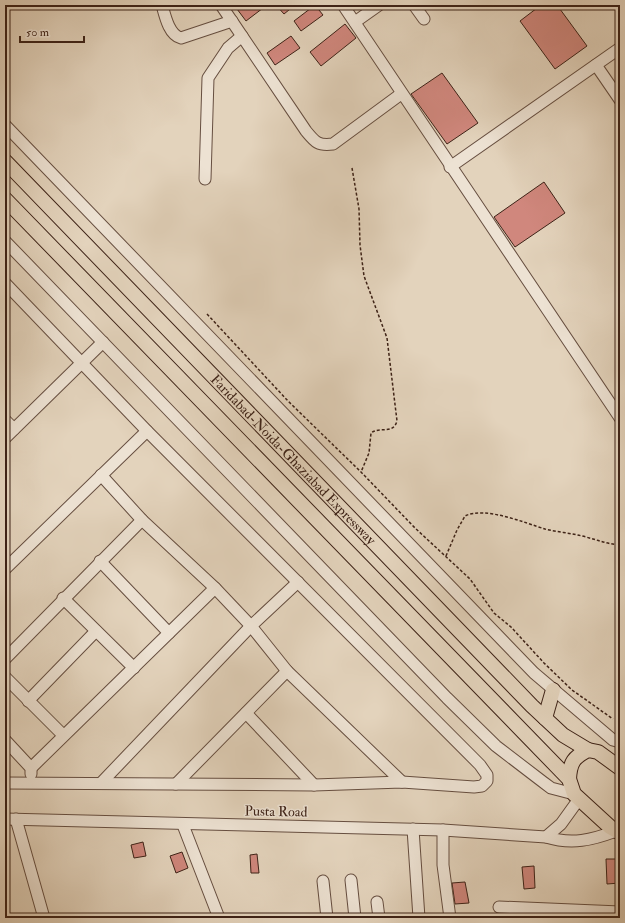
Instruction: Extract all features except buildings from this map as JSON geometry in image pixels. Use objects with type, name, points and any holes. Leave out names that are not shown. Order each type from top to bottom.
[{"type":"main road","name":"Faridabad-Noida-Ghaziabad Expressway","points":[[5,161],[545,718],[563,735],[588,750],[598,752],[616,762]]},
{"type":"main road","name":"Faridabad-Noida-Ghaziabad Expressway","points":[[5,199],[320,525],[569,779],[577,796],[618,832]]},
{"type":"main road","points":[[545,718],[553,690]]},
{"type":"main road","points":[[569,779],[569,769],[576,756],[588,750]]},
{"type":"street","points":[[162,5],[165,18],[174,35],[181,38],[232,21]]},
{"type":"street","points":[[221,5],[306,131],[314,141],[323,146],[333,144],[401,94]]},
{"type":"street","points":[[343,5],[401,94],[620,418]]},
{"type":"street","points":[[355,22],[379,5]]},
{"type":"street","points":[[414,5],[424,19]]},
{"type":"street","points":[[205,179],[208,78],[228,48],[242,36]]},
{"type":"street","points":[[450,167],[620,48]]},
{"type":"street","points":[[596,65],[620,100]]},
{"type":"street","points":[[5,125],[529,668],[613,740],[620,742]]},
{"type":"street","points":[[5,241],[447,698],[496,746],[551,788],[577,796],[561,824],[546,837]]},
{"type":"street","points":[[5,283],[147,431],[480,765],[487,775],[487,781],[482,786],[474,788],[402,782],[314,785],[102,782],[5,783]]},
{"type":"street","points":[[5,438],[103,342]]},
{"type":"street","points":[[5,420],[14,429]]},
{"type":"street","points":[[5,570],[147,431]]},
{"type":"street","points":[[101,476],[142,520],[215,588],[251,626],[287,671],[402,782]]},
{"type":"street","points":[[5,659],[63,598],[142,520]]},
{"type":"street","points":[[100,561],[169,633]]},
{"type":"street","points":[[102,782],[251,626],[298,582]]},
{"type":"street","points":[[31,768],[63,735],[215,588]]},
{"type":"street","points":[[63,598],[134,668]]},
{"type":"street","points":[[28,701],[96,631]]},
{"type":"street","points":[[176,784],[287,671]]},
{"type":"street","points":[[5,677],[63,735]]},
{"type":"street","points":[[246,713],[314,785]]},
{"type":"street","points":[[5,740],[31,768],[31,783]]},
{"type":"street","points":[[543,782],[569,779]]},
{"type":"street","name":"Pusta Road","points":[[5,819],[183,825],[443,830],[546,837],[562,842],[593,840],[618,832]]},
{"type":"street","points":[[16,820],[44,918]]},
{"type":"street","points":[[183,825],[219,918]]},
{"type":"street","points":[[413,829],[419,918]]},
{"type":"street","points":[[443,830],[442,865],[450,918]]},
{"type":"street","points":[[351,880],[355,918]]},
{"type":"street","points":[[323,881],[327,918]]},
{"type":"street","points":[[377,902],[379,918]]},
{"type":"street","points":[[499,907],[533,913],[572,914],[620,912]]},
{"type":"path","points":[[352,168],[359,209],[360,245],[364,276],[387,338],[398,421],[396,426],[391,429],[375,430],[370,433],[369,453],[361,472]]},
{"type":"path","points":[[208,314],[288,401],[361,472],[415,528],[470,579],[494,613],[511,627],[544,663],[572,690],[613,719]]},
{"type":"path","points":[[446,556],[457,530],[465,516],[476,513],[509,517],[552,530],[583,536],[607,544],[620,545]]}]
